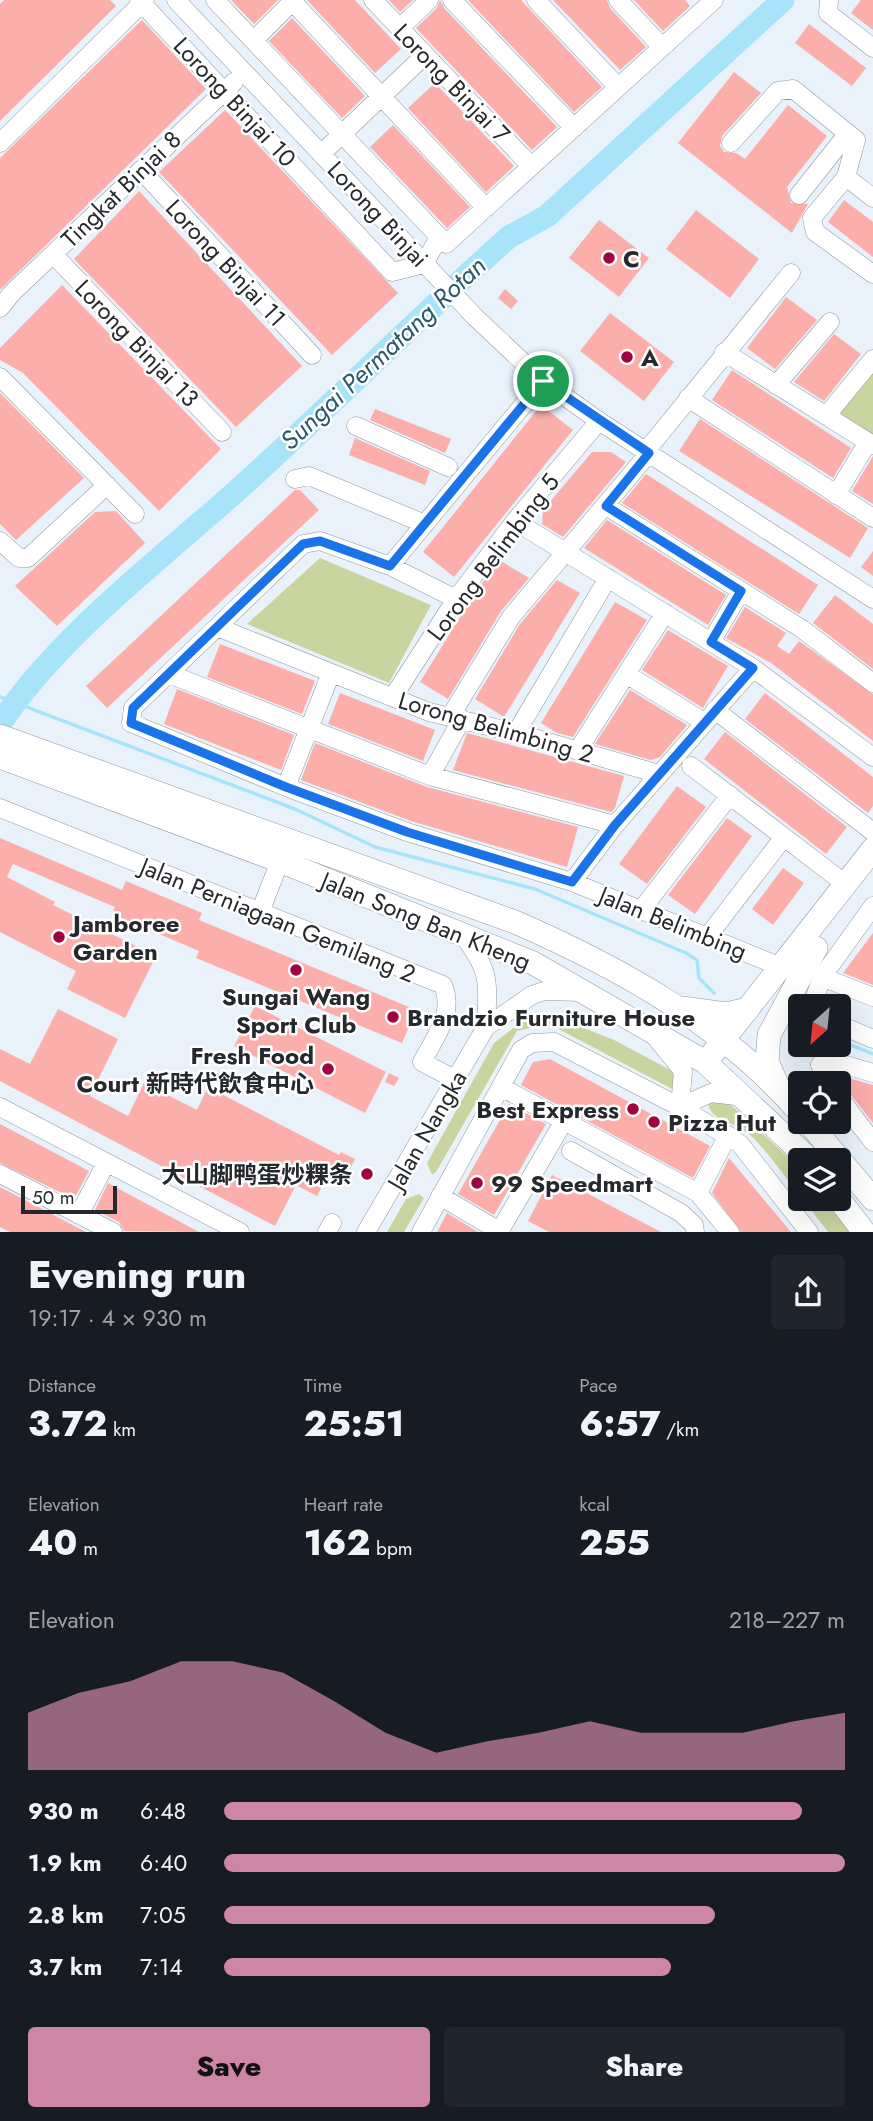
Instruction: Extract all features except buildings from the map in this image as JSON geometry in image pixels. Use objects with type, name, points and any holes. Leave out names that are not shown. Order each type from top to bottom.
[{"type":"main road","name":"Jalan Song Ban Kheng","points":[[4,748],[533,963],[710,1066],[798,1148]]},
{"type":"main road","name":"Jalan Song Ban Kheng","points":[[4,748],[515,922],[568,945],[674,1006],[728,1045],[788,1098]]},
{"type":"main road","points":[[728,1045],[747,1009],[873,849]]},
{"type":"main road","points":[[710,1066],[816,948],[873,874]]},
{"type":"main road","points":[[780,1089],[767,1061],[769,1035],[816,948]]},
{"type":"main road","points":[[674,1006],[726,1014],[747,1009]]},
{"type":"main road","points":[[818,1134],[873,1199]]},
{"type":"main road","points":[[848,1211],[864,1232]]},
{"type":"street","name":"Lorong Binjai","points":[[176,0],[475,317],[543,381],[599,421],[873,598]]},
{"type":"street","points":[[215,0],[443,241]]},
{"type":"street","name":"Lorong Binjai 7","points":[[373,0],[531,166]]},
{"type":"street","points":[[400,28],[429,0]]},
{"type":"street","points":[[452,0],[574,128]]},
{"type":"street","points":[[536,0],[618,87]]},
{"type":"street","points":[[618,0],[662,47]]},
{"type":"street","points":[[0,143],[142,1]]},
{"type":"street","name":"Lorong Binjai 10","points":[[142,1],[393,272],[429,268]]},
{"type":"street","points":[[254,40],[293,1],[486,208]]},
{"type":"street","points":[[429,268],[443,241],[486,208],[708,2]]},
{"type":"street","points":[[828,6],[873,48]]},
{"type":"street","points":[[321,154],[425,55]]},
{"type":"street","name":"Tingkat Binjai 8","points":[[0,308],[52,254],[244,72]]},
{"type":"street","points":[[268,97],[288,77]]},
{"type":"street","points":[[731,143],[778,91],[793,89],[856,140],[846,177],[812,218],[815,232],[873,274]]},
{"type":"street","points":[[799,195],[848,133]]},
{"type":"street","name":"Lorong Binjai 11","points":[[141,170],[312,355]]},
{"type":"street","points":[[846,177],[873,198]]},
{"type":"street","name":"Lorong Binjai 13","points":[[52,254],[222,432]]},
{"type":"street","points":[[430,776],[456,718],[511,617],[606,506],[724,352],[791,273]]},
{"type":"street","points":[[776,385],[830,322]]},
{"type":"street","points":[[724,352],[870,444],[836,495]]},
{"type":"street","points":[[826,416],[873,359]]},
{"type":"street","points":[[0,377],[135,513]]},
{"type":"street","points":[[390,566],[543,381]]},
{"type":"street","points":[[688,398],[873,518]]},
{"type":"street","name":"Lorong Belimbing 5","points":[[393,697],[456,599],[515,521],[599,421]]},
{"type":"street","points":[[356,426],[448,467]]},
{"type":"street","points":[[295,479],[309,476],[425,524]]},
{"type":"street","points":[[0,541],[19,558],[28,558],[107,485]]},
{"type":"street","points":[[606,506],[802,629],[873,683]]},
{"type":"street","points":[[515,521],[753,668],[873,757]]},
{"type":"street","points":[[456,599],[390,566],[320,541],[303,544],[169,674],[430,776],[615,825]]},
{"type":"street","points":[[516,733],[608,578]]},
{"type":"street","points":[[711,642],[741,591]]},
{"type":"street","points":[[578,750],[665,613]]},
{"type":"street","name":"Lorong Belimbing 2","points":[[217,627],[393,697],[456,718],[659,774]]},
{"type":"street","points":[[572,882],[615,825],[753,668]]},
{"type":"street","points":[[286,787],[331,673]]},
{"type":"street","name":"Jalan Belimbing","points":[[169,674],[133,708],[131,723],[286,787],[407,832],[572,882],[781,967]]},
{"type":"street","points":[[626,674],[710,716],[873,832]]},
{"type":"street","points":[[691,766],[835,876]]},
{"type":"street","points":[[642,909],[730,795]]},
{"type":"street","name":"Jalan Perniagaan Gemilang 2","points":[[0,808],[443,985],[448,997],[448,1011],[422,1062],[456,1080]]},
{"type":"street","points":[[708,936],[783,837]]},
{"type":"street","points":[[260,912],[281,861]]},
{"type":"street","points":[[816,994],[822,977],[873,906]]},
{"type":"street","name":"Jalan Nangka","points":[[461,933],[481,960],[486,972],[486,1027]]},
{"type":"street","points":[[822,977],[873,997]]},
{"type":"street","name":"Jalan Nangka","points":[[366,1232],[486,1027],[532,995],[544,991],[586,992]]},
{"type":"street","points":[[851,1030],[873,1039]]},
{"type":"street","points":[[651,1031],[667,1055],[683,1071],[680,1107]]},
{"type":"street","points":[[421,1232],[521,1050],[532,1043],[554,1042],[728,1135],[740,1144],[809,1232]]},
{"type":"street","points":[[823,1071],[820,1065],[825,1059],[873,1073]]},
{"type":"street","points":[[500,1087],[698,1193],[730,1232]]},
{"type":"street","points":[[680,1107],[711,1093],[745,1097]]},
{"type":"street","points":[[0,1107],[240,1232]]},
{"type":"street","points":[[851,1113],[873,1142]]},
{"type":"street","points":[[440,1196],[499,1231],[564,1121]]},
{"type":"street","points":[[698,1193],[728,1135]]},
{"type":"street","points":[[571,1151],[681,1213],[694,1229]]},
{"type":"street","points":[[79,1215],[106,1163]]},
{"type":"street","points":[[0,1174],[113,1232]]},
{"type":"green space","points":[[873,373],[873,434],[840,413]]},
{"type":"green space","points":[[320,558],[431,605],[389,683],[247,624]]},
{"type":"green space","points":[[551,1015],[614,1040],[676,1073],[676,1084],[672,1089],[549,1024],[517,1031],[432,1175],[427,1163],[494,1043],[529,1016]]},
{"type":"green space","points":[[708,1102],[729,1103],[788,1157],[788,1180],[752,1137],[717,1117]]},
{"type":"green space","points":[[419,1194],[424,1198],[404,1232],[387,1232],[406,1199]]},
{"type":"green space","points":[[812,1211],[836,1211],[853,1232],[828,1232]]},
{"type":"waterway","name":"Sungai Permatang Rotan","points":[[0,724],[51,660],[113,599],[275,456],[509,237],[547,216],[783,0]]},
{"type":"waterway","points":[[0,697],[295,809],[375,847],[535,889],[686,953],[697,960],[699,978],[714,993]]},
{"type":"waterway","points":[[851,1045],[873,1054]]},
{"type":"place","name":"C","points":[[609,258]]},
{"type":"place","name":"A","points":[[627,357]]},
{"type":"place","name":"Jamboree Garden","points":[[59,937]]},
{"type":"place","name":"Sungai Wang Sport Club","points":[[296,970]]},
{"type":"place","name":"Brandzio Furniture House","points":[[393,1017]]},
{"type":"place","name":"Fresh Food Court 新時代飲食中心","points":[[328,1069]]},
{"type":"place","name":"Best Express","points":[[633,1109]]},
{"type":"place","name":"Pizza Hut","points":[[654,1122]]},
{"type":"place","name":"大山脚鸭蛋炒粿条","points":[[367,1174]]},
{"type":"place","name":"99 Speedmart","points":[[477,1183]]},
{"type":"route","points":[[543,381],[649,453],[606,506],[741,591],[711,642],[753,668],[615,825],[572,882],[407,832],[286,787],[131,723],[133,708],[303,544],[320,541],[390,566],[543,381]]}]
